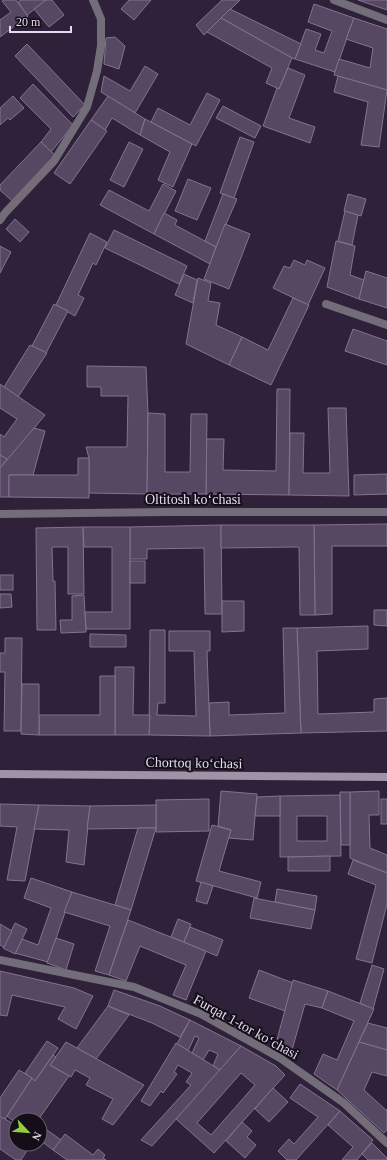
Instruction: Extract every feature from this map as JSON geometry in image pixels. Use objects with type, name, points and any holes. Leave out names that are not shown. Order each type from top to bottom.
[{"type":"main road","name":"Chortoq koʻchasi","points":[[0,774],[387,777]]},
{"type":"street","points":[[0,220],[54,161],[87,107],[97,71],[101,46],[101,19],[93,0]]},
{"type":"street","points":[[334,0],[387,20]]},
{"type":"street","points":[[326,304],[387,325]]},
{"type":"street","name":"Oltitosh koʻchasi","points":[[0,514],[387,512]]},
{"type":"street","name":"Furqat 1-tor koʻchasi","points":[[0,960],[134,987],[201,1014],[280,1058],[344,1103],[387,1143]]},
{"type":"building","points":[[16,0],[28,16],[0,37],[0,20],[11,12],[2,1]]},
{"type":"building","points":[[21,0],[46,0],[27,15],[18,2]]},
{"type":"building","points":[[46,0],[52,0],[64,15],[49,27],[34,9]]},
{"type":"building","points":[[129,0],[151,0],[134,20],[121,9]]},
{"type":"building","points":[[222,0],[240,0],[204,35],[196,25]]},
{"type":"building","points":[[358,0],[387,0],[387,10]]},
{"type":"building","points":[[314,4],[354,18],[335,72],[295,59],[306,29],[321,34],[315,50],[324,53],[332,31],[308,22]]},
{"type":"building","points":[[230,9],[301,44],[295,59],[221,18]]},
{"type":"building","points":[[221,18],[292,58],[279,89],[266,83],[272,68],[207,32]]},
{"type":"building","points":[[354,18],[387,29],[387,90],[334,75],[339,59],[370,68],[373,48],[346,39]]},
{"type":"building","points":[[115,37],[125,46],[119,69],[104,64],[106,38]]},
{"type":"building","points":[[27,44],[85,105],[73,117],[15,56]]},
{"type":"building","points":[[145,66],[158,74],[135,113],[101,92],[104,76],[130,91]]},
{"type":"building","points":[[288,68],[305,75],[289,118],[315,127],[310,143],[263,126],[277,88],[279,89]]},
{"type":"building","points":[[338,76],[387,90],[379,147],[361,145],[368,102],[334,92]]},
{"type":"building","points":[[33,84],[73,125],[51,152],[41,142],[51,129],[20,98]]},
{"type":"building","points":[[207,93],[220,100],[196,146],[151,122],[158,108],[190,125]]},
{"type":"building","points":[[13,96],[24,108],[10,120],[8,118],[0,125],[0,108]]},
{"type":"building","points":[[108,96],[145,119],[140,135],[112,118],[105,130],[91,120]]},
{"type":"building","points":[[223,106],[261,126],[255,138],[216,118]]},
{"type":"building","points":[[145,119],[192,144],[173,187],[158,180],[170,152],[140,135]]},
{"type":"building","points":[[91,120],[107,131],[70,184],[54,173]]},
{"type":"building","points":[[240,137],[254,142],[234,198],[220,193]]},
{"type":"building","points":[[41,142],[55,155],[12,201],[0,190],[0,185]]},
{"type":"building","points":[[129,142],[143,149],[124,187],[110,180]]},
{"type":"building","points":[[188,179],[211,188],[197,220],[175,211]]},
{"type":"building","points":[[163,184],[176,191],[154,234],[100,205],[109,190],[149,211]]},
{"type":"building","points":[[223,194],[237,199],[216,247],[205,241]]},
{"type":"building","points":[[348,194],[366,199],[361,216],[344,211]]},
{"type":"building","points":[[345,211],[358,215],[352,245],[338,241]]},
{"type":"building","points":[[164,213],[177,220],[175,225],[216,247],[210,264],[154,234]]},
{"type":"building","points":[[15,219],[29,232],[20,242],[6,229]]},
{"type":"building","points":[[225,224],[250,234],[229,289],[204,279]]},
{"type":"building","points":[[114,230],[187,266],[179,284],[105,248]]},
{"type":"building","points":[[90,233],[107,242],[96,265],[93,263],[78,295],[84,298],[75,316],[56,305]]},
{"type":"building","points":[[336,241],[355,246],[350,275],[364,280],[359,299],[327,287]]},
{"type":"building","points":[[0,246],[11,252],[0,273]]},
{"type":"building","points":[[294,260],[305,265],[307,260],[325,268],[308,305],[273,288],[284,266],[290,268]]},
{"type":"building","points":[[366,271],[387,278],[387,308],[359,299]]},
{"type":"building","points":[[184,274],[197,280],[193,303],[175,295]]},
{"type":"building","points":[[198,278],[211,283],[208,301],[220,303],[216,325],[242,337],[229,365],[186,344]]},
{"type":"building","points":[[293,298],[309,305],[271,385],[229,365],[242,337],[268,350]]},
{"type":"building","points":[[54,304],[68,311],[46,353],[32,346]]},
{"type":"building","points":[[353,329],[387,341],[387,365],[345,351]]},
{"type":"building","points":[[30,345],[47,353],[18,397],[4,387]]},
{"type":"building","points":[[87,366],[146,367],[148,413],[147,494],[89,493],[89,458],[86,447],[127,447],[128,396],[101,396],[101,387],[87,387]]},
{"type":"building","points":[[0,384],[45,415],[8,460],[0,455],[0,434],[4,437],[17,419],[0,408]]},
{"type":"building","points":[[277,389],[290,389],[289,495],[206,494],[206,439],[224,439],[223,470],[276,471]]},
{"type":"building","points":[[328,408],[346,408],[349,496],[289,495],[290,433],[304,433],[303,473],[330,473]]},
{"type":"building","points":[[148,413],[165,414],[165,472],[190,472],[191,414],[207,414],[206,494],[147,494]]},
{"type":"building","points":[[34,428],[45,431],[33,475],[9,475],[9,497],[0,497],[0,468]]},
{"type":"building","points":[[0,455],[7,459],[0,468]]},
{"type":"building","points":[[78,458],[89,458],[89,498],[9,497],[9,475],[78,475]]},
{"type":"building","points":[[387,474],[387,494],[354,495],[354,475]]},
{"type":"building","points":[[387,524],[387,546],[332,546],[332,614],[315,615],[314,525]]},
{"type":"building","points":[[221,525],[222,614],[205,614],[204,548],[147,549],[147,559],[130,559],[130,527]]},
{"type":"building","points":[[221,525],[314,525],[315,615],[300,615],[299,547],[221,548]]},
{"type":"building","points":[[83,527],[84,594],[68,594],[68,547],[52,547],[53,581],[55,581],[56,630],[37,630],[36,528]]},
{"type":"building","points":[[83,527],[130,527],[130,629],[86,629],[85,612],[112,612],[112,547],[84,547]]},
{"type":"building","points":[[130,561],[145,561],[145,583],[130,583]]},
{"type":"building","points":[[0,575],[13,575],[13,590],[0,590]]},
{"type":"building","points":[[0,594],[11,594],[12,607],[0,608]]},
{"type":"building","points":[[84,595],[86,632],[61,633],[60,620],[72,620],[72,596]]},
{"type":"building","points":[[222,601],[244,601],[244,631],[222,632]]},
{"type":"building","points":[[374,610],[387,610],[387,626],[374,625]]},
{"type":"building","points":[[368,626],[368,649],[317,651],[318,714],[374,712],[374,699],[387,698],[387,731],[301,733],[297,628]]},
{"type":"building","points":[[283,628],[297,628],[301,733],[210,736],[209,703],[229,702],[229,715],[285,713]]},
{"type":"building","points":[[150,630],[165,630],[165,703],[158,703],[157,715],[196,716],[194,651],[169,651],[169,631],[210,631],[210,651],[207,651],[210,736],[149,735]]},
{"type":"building","points":[[90,634],[126,635],[126,647],[90,647]]},
{"type":"building","points":[[5,638],[22,638],[21,731],[4,731],[5,672],[0,672],[0,653],[5,653]]},
{"type":"building","points":[[115,667],[134,667],[133,715],[150,715],[149,735],[115,735]]},
{"type":"building","points":[[100,676],[115,676],[115,735],[39,735],[39,715],[100,715]]},
{"type":"building","points":[[22,684],[39,684],[39,735],[21,734]]},
{"type":"building","points":[[221,791],[257,794],[253,840],[228,838],[231,830],[218,826]]},
{"type":"building","points":[[379,791],[379,815],[369,815],[370,848],[387,855],[387,873],[350,858],[350,792]]},
{"type":"building","points":[[340,792],[350,792],[350,845],[341,845]]},
{"type":"building","points":[[340,795],[341,856],[280,857],[280,796]],"holes":[[[297,816],[327,816],[327,841],[297,841]]]},
{"type":"building","points":[[280,796],[280,816],[255,816],[257,797]]},
{"type":"building","points":[[209,799],[209,831],[156,832],[156,800]]},
{"type":"building","points":[[381,799],[387,799],[387,824],[381,824]]},
{"type":"building","points":[[0,804],[39,805],[25,881],[7,880],[17,827],[0,826]]},
{"type":"building","points":[[39,805],[90,806],[84,865],[66,862],[69,830],[34,829]]},
{"type":"building","points":[[156,805],[156,828],[87,829],[90,806]]},
{"type":"building","points":[[212,825],[231,830],[219,871],[261,882],[257,898],[196,881]]},
{"type":"building","points":[[138,828],[156,828],[131,910],[115,905]]},
{"type":"building","points":[[330,856],[330,871],[288,871],[288,857]]},
{"type":"building","points":[[353,860],[387,873],[387,904],[372,963],[356,959],[376,885],[348,874]]},
{"type":"building","points":[[31,878],[72,892],[48,962],[15,953],[22,939],[38,945],[51,908],[24,898]]},
{"type":"building","points":[[201,882],[213,886],[207,904],[196,901]]},
{"type":"building","points":[[277,889],[317,896],[315,910],[275,902]]},
{"type":"building","points":[[72,892],[131,910],[109,975],[95,971],[110,926],[64,912]]},
{"type":"building","points":[[254,898],[315,910],[311,929],[250,918]]},
{"type":"building","points":[[178,919],[191,924],[184,942],[171,937]]},
{"type":"building","points":[[128,920],[206,951],[186,1000],[173,995],[186,965],[140,946],[126,981],[109,975]]},
{"type":"building","points":[[15,923],[27,929],[15,954],[3,948]]},
{"type":"building","points":[[0,924],[12,931],[4,947],[0,945]]},
{"type":"building","points":[[190,927],[223,940],[217,956],[184,942]]},
{"type":"building","points":[[56,938],[74,944],[66,970],[47,963]]},
{"type":"building","points":[[372,965],[384,969],[373,1009],[360,1003]]},
{"type":"building","points":[[259,970],[293,983],[285,1011],[249,998]]},
{"type":"building","points":[[0,971],[74,988],[93,996],[76,1029],[58,1019],[65,1007],[12,995],[7,1016],[0,1015]]},
{"type":"building","points":[[293,980],[328,991],[322,1008],[305,1004],[290,1057],[275,1047]]},
{"type":"building","points":[[114,990],[160,1006],[190,1020],[180,1037],[152,1023],[108,1006]]},
{"type":"building","points":[[328,991],[374,1009],[337,1090],[314,1074],[323,1054],[337,1060],[354,1021],[322,1008]]},
{"type":"building","points":[[108,1006],[129,1015],[96,1059],[77,1048]]},
{"type":"building","points":[[190,1020],[241,1046],[220,1070],[213,1066],[218,1054],[209,1050],[203,1060],[192,1053],[199,1038],[195,1036],[188,1051],[177,1044]]},
{"type":"building","points":[[368,1023],[387,1028],[387,1050],[359,1042]]},
{"type":"building","points":[[47,1041],[58,1048],[35,1081],[25,1073]]},
{"type":"building","points":[[66,1042],[144,1085],[113,1125],[102,1119],[113,1099],[86,1085],[90,1078],[75,1070],[71,1077],[50,1065]]},
{"type":"building","points":[[359,1042],[387,1050],[387,1076],[372,1072],[364,1090],[387,1111],[387,1130],[384,1133],[337,1090]]},
{"type":"building","points":[[176,1043],[220,1070],[152,1146],[141,1140],[191,1085],[186,1082],[192,1073],[178,1065],[174,1072],[177,1074],[163,1093],[161,1091],[150,1106],[141,1101]]},
{"type":"building","points":[[241,1046],[276,1066],[285,1075],[214,1153],[176,1119]],"holes":[[[241,1073],[255,1085],[211,1135],[197,1123]]]},
{"type":"building","points":[[53,1055],[56,1057],[50,1065],[69,1076],[44,1112],[10,1112],[32,1078],[35,1081]]},
{"type":"building","points":[[19,1070],[32,1078],[10,1112],[8,1112],[5,1119],[0,1117],[0,1098]]},
{"type":"building","points":[[300,1084],[340,1111],[296,1160],[287,1160],[278,1151],[289,1139],[294,1144],[318,1117],[290,1098]]},
{"type":"building","points":[[273,1088],[288,1102],[269,1122],[255,1109]]},
{"type":"building","points":[[340,1111],[373,1140],[357,1160],[342,1160],[353,1147],[328,1125]]},
{"type":"building","points":[[2,1117],[8,1121],[8,1152],[26,1152],[21,1160],[16,1160],[0,1149],[0,1121]]},
{"type":"building","points":[[242,1122],[252,1131],[247,1137],[256,1145],[245,1158],[226,1141]]},
{"type":"building","points":[[48,1131],[61,1140],[53,1150],[48,1146]]},
{"type":"building","points":[[65,1134],[93,1155],[98,1149],[105,1155],[103,1158],[106,1160],[67,1160],[53,1150]]},
{"type":"building","points":[[372,1143],[387,1158],[387,1160],[368,1160],[362,1154]]}]
